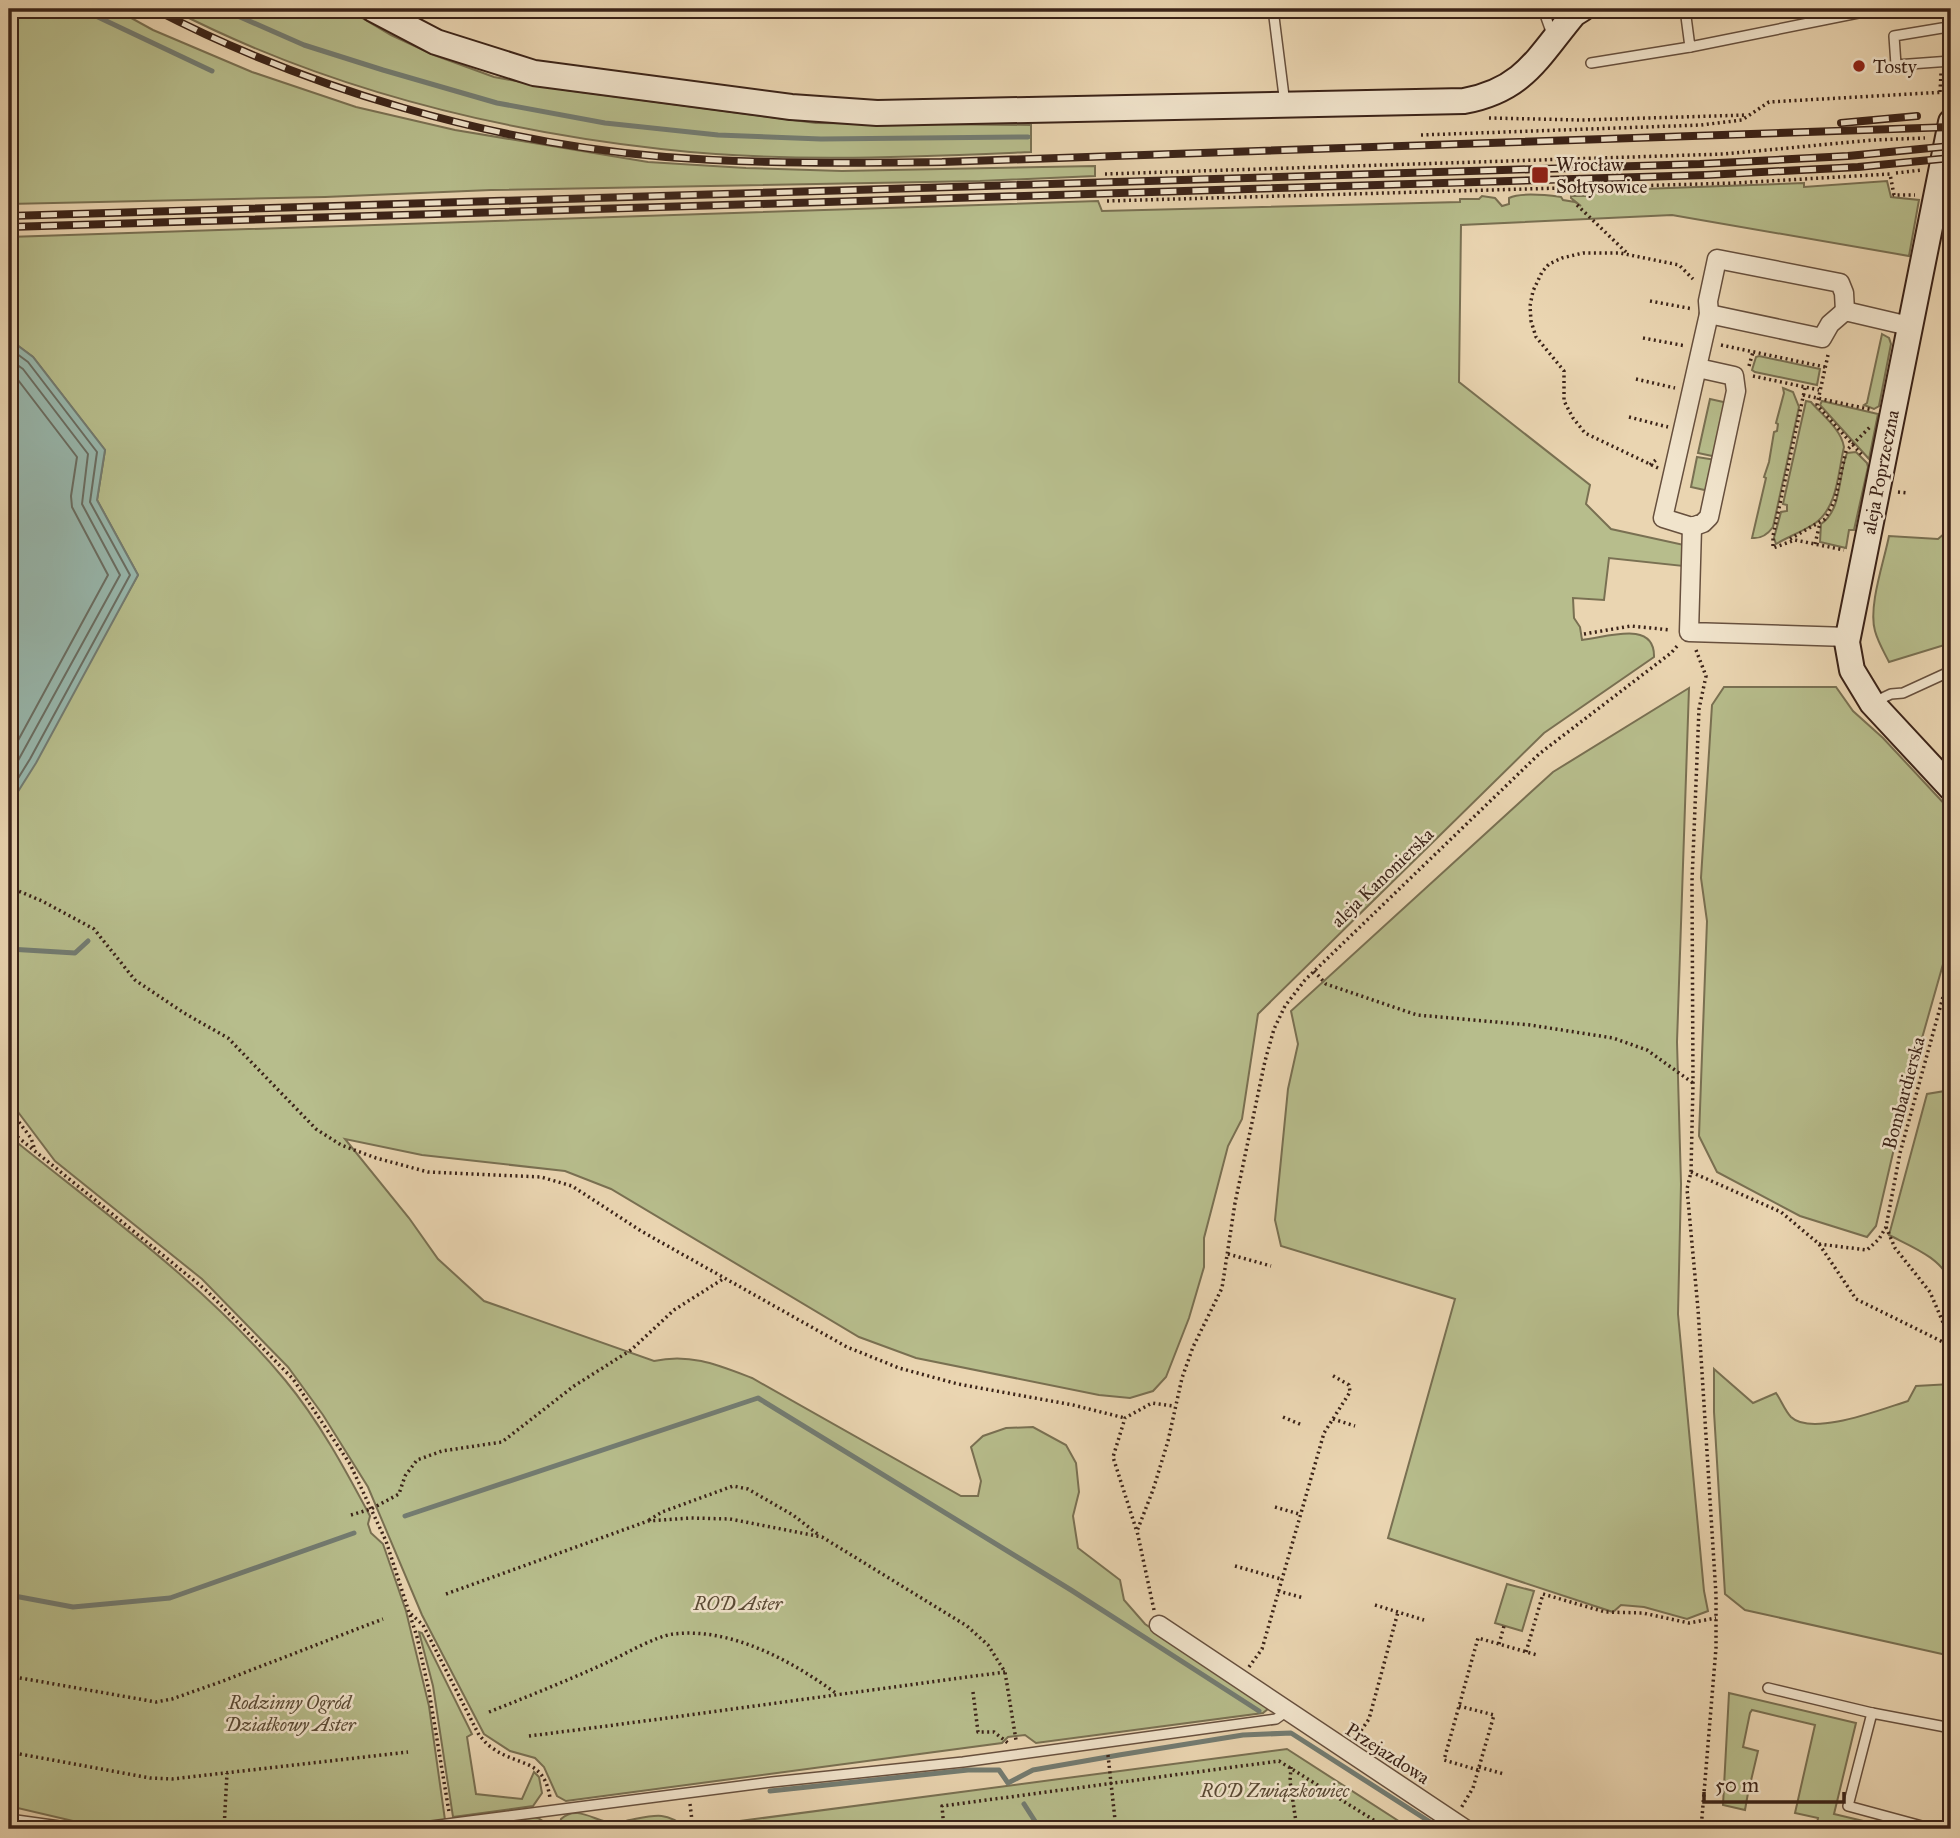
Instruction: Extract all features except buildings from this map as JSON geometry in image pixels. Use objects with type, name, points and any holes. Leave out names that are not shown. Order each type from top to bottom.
[{"type":"street","points":[[373,9],[436,42],[534,73],[792,107],[877,113],[1450,102],[1477,99],[1499,92],[1522,77],[1574,14],[1582,9]]},
{"type":"street","name":"aleja Poprzeczna","points":[[1951,122],[1848,637],[1848,656],[1852,670],[1872,703],[1951,788]]},
{"type":"street","points":[[1698,368],[1734,376],[1736,391],[1709,517],[1703,523],[1692,527],[1663,518],[1691,391],[1698,368],[1708,347],[1708,302],[1717,259],[1840,283],[1844,293],[1845,311]]},
{"type":"street","points":[[1845,311],[1909,326]]},
{"type":"street","points":[[1709,314],[1822,338],[1830,324],[1845,311]]},
{"type":"street","points":[[1692,527],[1689,632],[1848,637]]},
{"type":"street","name":"Przejazdowa","points":[[1159,1625],[1287,1711],[1462,1821]]},
{"type":"lane","points":[[1273,9],[1285,105]]},
{"type":"lane","points":[[1543,9],[1554,38]]},
{"type":"lane","points":[[1685,9],[1690,47]]},
{"type":"lane","points":[[1591,63],[1690,47],[1878,9]]},
{"type":"lane","points":[[1951,29],[1894,36],[1896,65],[1951,61]]},
{"type":"lane","points":[[1872,703],[1891,694],[1903,693],[1951,671]]},
{"type":"lane","points":[[1768,1688],[1872,1713],[1951,1728]]},
{"type":"lane","points":[[408,1829],[1107,1743],[1276,1719],[1287,1711]]},
{"type":"lane","points":[[1872,1713],[1848,1806],[1933,1829]]},
{"type":"lane","points":[[9,1819],[81,1829]]},
{"type":"path","points":[[1421,135],[1701,125],[1742,120],[1769,102],[1946,92]]},
{"type":"path","points":[[1482,118],[1583,120],[1749,115]]},
{"type":"path","points":[[1105,174],[1724,154],[1873,140],[1925,138]]},
{"type":"path","points":[[1896,173],[1931,169]]},
{"type":"path","points":[[1107,201],[1747,182],[1890,174],[1894,195],[1924,195]]},
{"type":"path","points":[[1577,205],[1629,255]]},
{"type":"path","points":[[1673,474],[1586,433],[1573,418],[1564,401],[1564,371],[1536,337],[1531,321],[1533,290],[1549,264],[1583,253],[1629,255],[1679,265],[1695,282]]},
{"type":"path","points":[[1650,301],[1709,314]]},
{"type":"path","points":[[1643,338],[1753,352],[1825,367]]},
{"type":"path","points":[[1753,352],[1747,375],[1819,390]]},
{"type":"path","points":[[1828,353],[1817,405],[1871,463]]},
{"type":"path","points":[[1737,367],[1749,369]]},
{"type":"path","points":[[1636,379],[1691,391]]},
{"type":"path","points":[[1805,388],[1773,536],[1773,548],[1825,519],[1835,500],[1846,451],[1867,428],[1879,422]]},
{"type":"path","points":[[1803,396],[1881,412]]},
{"type":"path","points":[[1629,417],[1683,430]]},
{"type":"path","points":[[1650,465],[1665,453]]},
{"type":"path","points":[[1815,544],[1820,523]]},
{"type":"path","points":[[1785,542],[1796,540],[1853,552]]},
{"type":"path","points":[[1584,634],[1631,625],[1689,632],[1706,676],[1699,709],[1692,881],[1693,1083],[1691,1172],[1687,1189],[1698,1309],[1716,1618],[1716,1648],[1701,1829]]},
{"type":"path","name":"aleja Kanonierska","points":[[1137,1531],[1168,1441],[1174,1406],[1193,1348],[1222,1288],[1235,1203],[1265,1060],[1274,1029],[1285,1006],[1314,971],[1539,754],[1671,653]]},
{"type":"path","points":[[9,887],[94,929],[135,980],[228,1038],[316,1129],[341,1145],[376,1158],[429,1172],[541,1177],[572,1186],[641,1231],[723,1279],[847,1347],[899,1368],[958,1384],[1073,1405],[1125,1418],[1152,1403],[1174,1406]]},
{"type":"path","name":"Bombardierska","points":[[1886,1227],[1900,1153],[1951,968]]},
{"type":"path","points":[[1314,971],[1326,984],[1417,1015],[1530,1026],[1613,1038],[1647,1050],[1693,1083]]},
{"type":"path","points":[[9,1109],[32,1138],[36,1152]]},
{"type":"path","points":[[9,1130],[207,1291],[247,1330],[293,1379],[350,1464],[386,1541],[410,1612],[429,1691],[450,1823]]},
{"type":"path","points":[[1691,1172],[1781,1212],[1819,1244],[1856,1299],[1951,1346]]},
{"type":"path","points":[[1819,1244],[1867,1250],[1886,1227]]},
{"type":"path","points":[[1886,1227],[1895,1248],[1930,1292],[1951,1341]]},
{"type":"path","points":[[1228,1254],[1270,1266]]},
{"type":"path","points":[[351,1516],[399,1494],[405,1476],[417,1460],[442,1451],[502,1442],[574,1386],[631,1350],[674,1310],[723,1279]]},
{"type":"path","points":[[1246,1671],[1262,1649],[1324,1433],[1350,1392],[1349,1385],[1330,1374]]},
{"type":"path","points":[[1283,1417],[1302,1425]]},
{"type":"path","points":[[1125,1418],[1114,1457],[1137,1531],[1159,1625]]},
{"type":"path","points":[[1333,1419],[1355,1426]]},
{"type":"path","points":[[446,1594],[648,1521],[662,1512],[733,1486],[748,1489],[967,1626],[988,1645],[1005,1672],[1015,1736]]},
{"type":"path","points":[[1275,1507],[1299,1514]]},
{"type":"path","points":[[648,1521],[730,1519],[822,1537]]},
{"type":"path","points":[[1235,1566],[1281,1579]]},
{"type":"path","points":[[1278,1591],[1304,1598]]},
{"type":"path","points":[[1526,1651],[1543,1594],[1605,1612],[1643,1613],[1689,1623],[1716,1618]]},
{"type":"path","points":[[1375,1605],[1424,1620]]},
{"type":"path","points":[[410,1612],[423,1625],[479,1735],[492,1748],[533,1765],[542,1774],[549,1791],[552,1811]]},
{"type":"path","points":[[1353,1742],[1369,1719],[1398,1612]]},
{"type":"path","points":[[9,1676],[156,1702],[223,1681],[383,1619]]},
{"type":"path","points":[[1499,1644],[1504,1626]]},
{"type":"path","points":[[489,1712],[560,1684],[670,1634],[690,1633],[740,1643],[776,1657],[814,1677],[837,1694]]},
{"type":"path","points":[[1504,1774],[1444,1760],[1478,1638],[1537,1655]]},
{"type":"path","points":[[528,1736],[1005,1672]]},
{"type":"path","points":[[973,1692],[978,1732],[994,1732],[1006,1740],[1018,1754]]},
{"type":"path","points":[[1459,1706],[1494,1715],[1462,1821]]},
{"type":"path","points":[[1107,1743],[1116,1829]]},
{"type":"path","points":[[9,1752],[150,1778],[172,1779],[408,1752]]},
{"type":"path","points":[[944,1829],[942,1806],[1279,1761],[1388,1829]]},
{"type":"path","points":[[1291,1767],[1290,1781],[1297,1829]]},
{"type":"path","points":[[224,1829],[227,1773]]},
{"type":"path","points":[[689,1793],[693,1829]]},
{"type":"path","points":[[1702,1823],[1709,1829]]},
{"type":"green space","points":[[9,9],[115,9],[153,30],[252,72],[356,107],[455,130],[648,162],[842,171],[1095,166],[1095,176],[9,204]]},
{"type":"green space","points":[[171,9],[347,9],[391,35],[434,55],[494,77],[566,90],[816,123],[1031,125],[1031,152],[892,157],[753,156],[598,141],[472,117],[348,83],[229,37]]},
{"type":"green space","name":"ROD Aster","points":[[1887,181],[1891,197],[1919,200],[1909,256],[1672,215],[1461,225],[1459,382],[1590,485],[1586,504],[1611,529],[1684,545],[1683,566],[1609,558],[1604,600],[1573,598],[1574,618],[1580,627],[1582,640],[1615,634],[1638,634],[1652,645],[1654,657],[1544,733],[1258,1014],[1242,1119],[1228,1146],[1204,1238],[1204,1267],[1189,1318],[1166,1377],[1153,1391],[1130,1398],[1099,1395],[916,1358],[859,1337],[611,1189],[565,1171],[422,1155],[345,1139],[409,1218],[438,1259],[484,1301],[654,1361],[692,1359],[752,1378],[961,1496],[978,1496],[981,1481],[971,1447],[983,1436],[1006,1428],[1033,1427],[1066,1445],[1076,1463],[1079,1492],[1073,1516],[1078,1548],[1120,1580],[1124,1600],[1145,1624],[1269,1708],[1263,1713],[1036,1743],[1025,1735],[1008,1737],[1002,1743],[566,1801],[557,1796],[544,1767],[535,1758],[510,1751],[484,1734],[422,1615],[368,1487],[323,1415],[288,1367],[202,1279],[55,1161],[9,1100],[9,800],[12,801],[138,575],[97,500],[105,450],[33,357],[9,339],[9,237],[1098,201],[1102,211],[1460,202],[1460,199],[1479,199],[1482,196],[1495,198],[1502,206],[1509,204],[1509,198],[1514,196],[1534,194],[1561,197],[1581,206],[1571,196],[1585,196],[1586,191],[1804,183],[1804,187]]},
{"type":"green space","points":[[1882,334],[1889,338],[1891,344],[1879,406],[1874,409],[1864,405],[1867,403]]},
{"type":"green space","points":[[1756,357],[1820,369],[1817,385],[1755,372],[1752,370]]},
{"type":"green space","points":[[1783,388],[1793,392],[1799,407],[1773,527],[1764,536],[1752,538],[1774,432],[1777,431]]},
{"type":"green space","points":[[1710,399],[1728,403],[1717,457],[1698,453]]},
{"type":"green space","points":[[1806,401],[1811,402],[1842,440],[1844,447],[1838,478],[1828,509],[1822,517],[1776,544],[1774,538],[1781,512],[1787,511],[1787,505],[1783,504]]},
{"type":"green space","points":[[1822,401],[1878,414],[1869,459],[1820,405]]},
{"type":"green space","points":[[1856,452],[1868,467],[1854,530],[1849,530],[1846,548],[1820,542],[1821,524],[1833,510],[1847,453]]},
{"type":"green space","points":[[1697,457],[1716,460],[1709,491],[1691,487]]},
{"type":"green space","points":[[1951,528],[1951,643],[1889,662],[1873,621],[1875,597],[1889,536],[1938,539]]},
{"type":"green space","points":[[1724,687],[1836,687],[1853,711],[1883,738],[1951,811],[1951,936],[1909,1084],[1876,1226],[1867,1237],[1800,1216],[1717,1172],[1699,1136],[1707,921],[1701,878],[1712,705]]},
{"type":"green space","points":[[1689,688],[1677,1042],[1681,1184],[1678,1314],[1708,1611],[1687,1619],[1644,1607],[1621,1605],[1613,1612],[1388,1538],[1455,1299],[1281,1246],[1275,1220],[1288,1089],[1298,1044],[1291,1011],[1553,772]]},
{"type":"green space","points":[[1951,1090],[1951,1283],[1947,1274],[1933,1260],[1889,1235],[1927,1094]]},
{"type":"green space","name":"Rodzinny Ogród Działkowy Aster","points":[[9,1136],[153,1251],[222,1313],[285,1380],[320,1429],[370,1516],[368,1524],[371,1533],[383,1544],[406,1611],[429,1706],[445,1820],[384,1829],[380,1829],[378,1823],[325,1829],[149,1829],[73,1821],[9,1806]]},
{"type":"green space","points":[[1714,1369],[1753,1403],[1776,1393],[1791,1417],[1814,1424],[1848,1420],[1908,1401],[1916,1386],[1951,1384],[1951,1656],[1745,1610],[1725,1594]]},
{"type":"green space","points":[[1507,1584],[1534,1591],[1522,1631],[1495,1623]]},
{"type":"green space","points":[[419,1632],[422,1633],[472,1734],[467,1737],[476,1794],[522,1799],[534,1772],[539,1777],[542,1793],[533,1806],[453,1817],[433,1686]]},
{"type":"green space","points":[[1729,1693],[1856,1723],[1834,1814],[1897,1829],[1864,1829],[1848,1824],[1847,1829],[1816,1829],[1818,1818],[1795,1813],[1815,1725],[1752,1710],[1743,1747],[1758,1751],[1746,1792],[1745,1810],[1723,1805]]},
{"type":"green space","name":"ROD Związkowiec","points":[[1287,1749],[1411,1829],[559,1829],[561,1819],[574,1813],[613,1823],[660,1816],[672,1819],[687,1828]]},
{"type":"green space","points":[[534,1817],[545,1824],[546,1829],[455,1828]]},
{"type":"water","points":[[9,339],[33,357],[105,450],[97,500],[138,575],[36,763],[12,801],[9,800]]},
{"type":"waterway","points":[[81,9],[212,71]]},
{"type":"waterway","points":[[222,9],[304,45],[383,70],[497,103],[605,123],[718,135],[821,139],[1028,137]]},
{"type":"waterway","points":[[9,949],[75,953],[88,941]]},
{"type":"waterway","points":[[405,1516],[758,1398],[1071,1590],[1259,1711]]},
{"type":"waterway","points":[[9,1595],[73,1607],[170,1598],[354,1533]]},
{"type":"waterway","points":[[770,1791],[968,1770],[999,1770],[1008,1783],[1033,1770],[1243,1735],[1291,1733],[1441,1829]]},
{"type":"waterway","points":[[1024,1804],[1040,1829]]},
{"type":"railway","points":[[154,9],[275,64],[403,108],[535,139],[666,157],[735,161],[942,162],[1951,127]]},
{"type":"railway","points":[[1841,123],[1917,116]]},
{"type":"railway","points":[[9,216],[1700,164],[1848,156],[1951,146]]},
{"type":"railway","points":[[9,227],[1706,175],[1858,167],[1951,158]]},
{"type":"place","name":"Tosty","points":[[1859,66]]},
{"type":"place","name":"Wrocław Sołtysowice","points":[[1540,175]]}]
